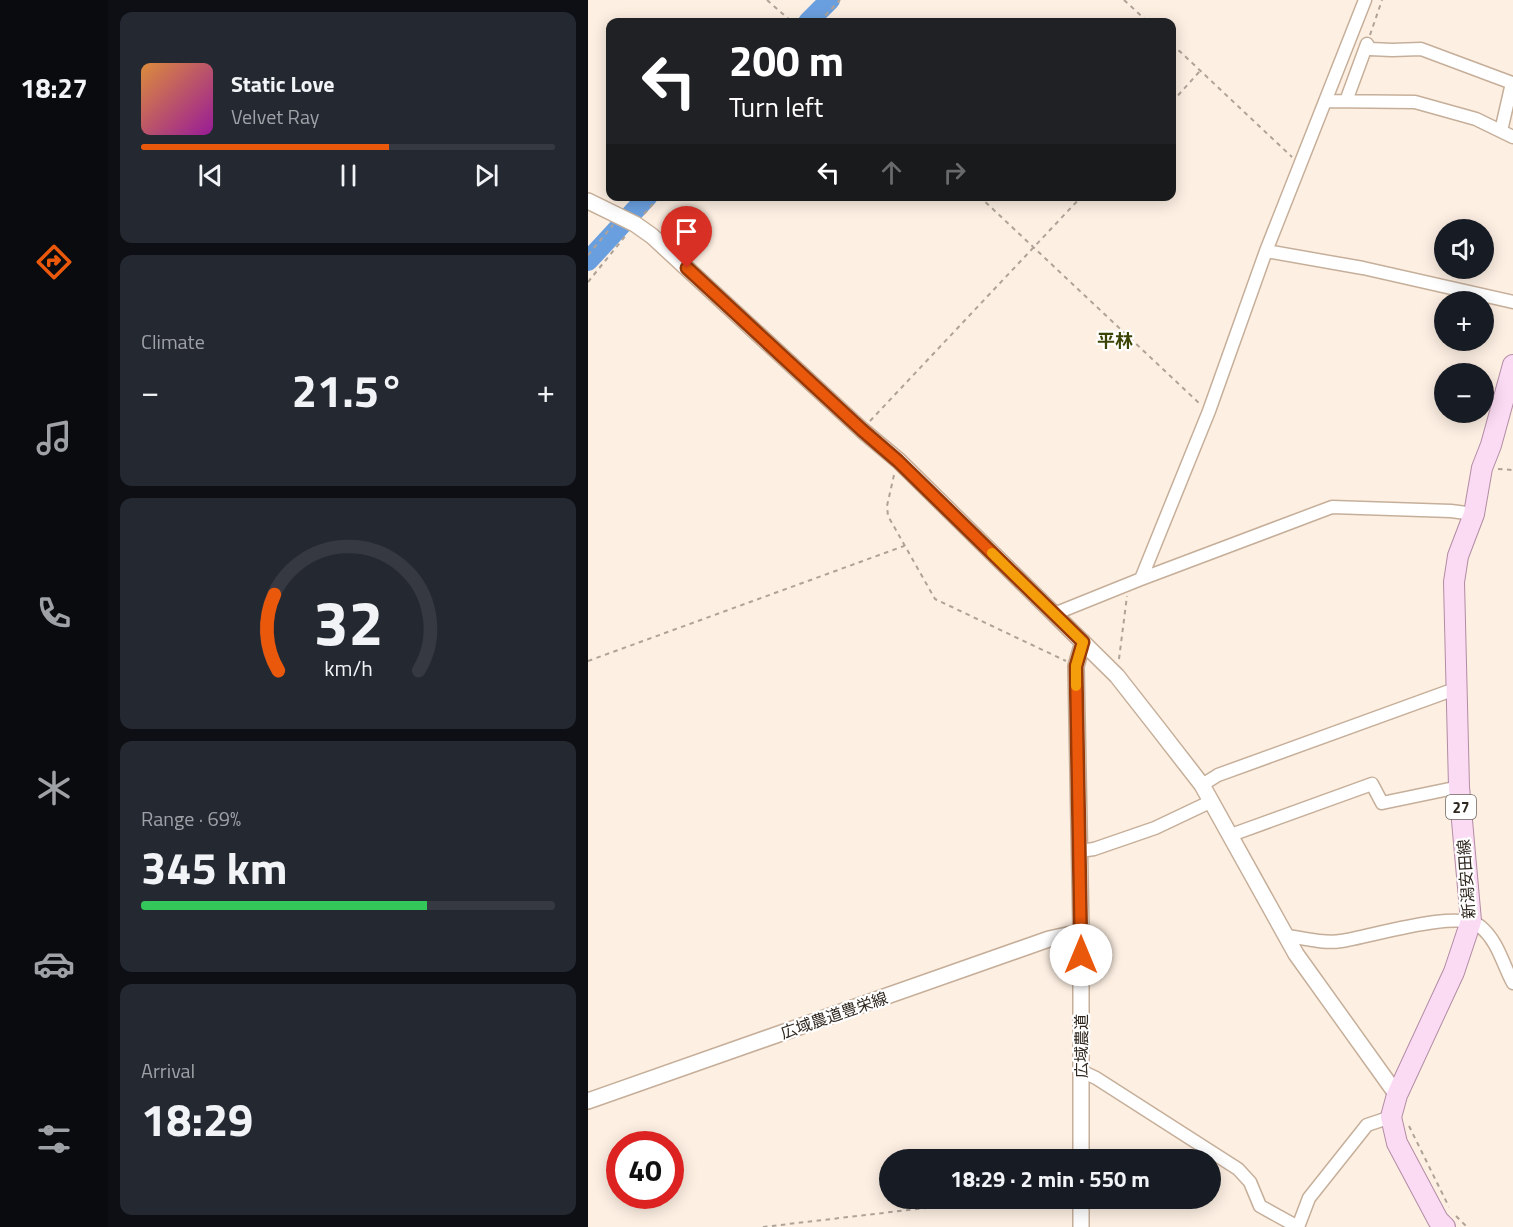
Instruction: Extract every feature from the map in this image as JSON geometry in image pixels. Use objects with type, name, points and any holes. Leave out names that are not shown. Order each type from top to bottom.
[{"type":"main road","name":"新潟安田線","points":[[1399,1119],[1397,1095],[1454,972],[1470,921],[1459,787],[1454,582],[1458,556],[1474,514],[1482,468],[1491,445],[1513,365]]},
{"type":"main road","points":[[1399,1119],[1397,1143],[1438,1220],[1445,1227]]},
{"type":"street","points":[[1141,579],[1209,411],[1266,251],[1365,0]]},
{"type":"street","points":[[1346,101],[1367,44]]},
{"type":"street","points":[[1367,44],[1370,49],[1421,49],[1512,83],[1501,131]]},
{"type":"street","points":[[1326,101],[1414,102],[1476,119],[1513,137]]},
{"type":"street","points":[[588,201],[621,216],[652,236],[898,461],[1117,676],[1203,785],[1296,954],[1397,1095]]},
{"type":"street","points":[[1266,251],[1363,268],[1513,302]]},
{"type":"street","points":[[1054,614],[1332,507],[1452,511],[1474,514]]},
{"type":"street","name":"広域農道","points":[[1081,1149],[1081,932],[1076,666],[1083,642]]},
{"type":"street","points":[[1203,785],[1218,776],[1455,689]]},
{"type":"street","points":[[1231,835],[1372,784],[1382,803],[1459,787]]},
{"type":"street","points":[[1080,851],[1094,849],[1155,828],[1212,801]]},
{"type":"street","points":[[1287,936],[1321,942],[1340,941],[1434,921],[1470,921],[1481,926],[1501,952],[1513,983]]},
{"type":"street","name":"広域農道豊栄線","points":[[588,1101],[1049,939],[1081,932]]},
{"type":"street","points":[[1081,1071],[1096,1078],[1238,1169],[1250,1182],[1260,1206],[1298,1227],[1309,1198],[1366,1125],[1399,1119]]},
{"type":"street","points":[[1081,1209],[1081,1227]]},
{"type":"path","points":[[767,0],[787,18]]},
{"type":"path","points":[[823,18],[840,0]]},
{"type":"path","points":[[1124,0],[1144,18]]},
{"type":"path","points":[[1367,44],[1382,0]]},
{"type":"path","points":[[1176,49],[1300,165]]},
{"type":"path","points":[[1176,98],[1200,71]]},
{"type":"path","points":[[588,282],[656,201]]},
{"type":"path","points":[[984,201],[1209,411]]},
{"type":"path","points":[[862,430],[1077,201]]},
{"type":"path","points":[[588,255],[621,216]]},
{"type":"path","points":[[898,461],[887,506],[891,524],[935,599],[1076,666]]},
{"type":"path","points":[[588,661],[904,546]]},
{"type":"path","points":[[1117,676],[1128,594],[1126,585]]},
{"type":"path","points":[[1399,1119],[1451,1212],[1467,1227]]},
{"type":"path","points":[[763,1227],[917,1209]]},
{"type":"waterway","points":[[812,18],[830,0]]},
{"type":"waterway","points":[[588,261],[643,201]]},
{"type":"slow traffic","points":[[992,553],[1083,642],[1076,666],[1076,686]]},
{"type":"district","name":"平林","points":[[1115,340]]},
{"type":"route","points":[[687,268],[898,461],[1083,642],[1076,666],[1081,955]]}]
